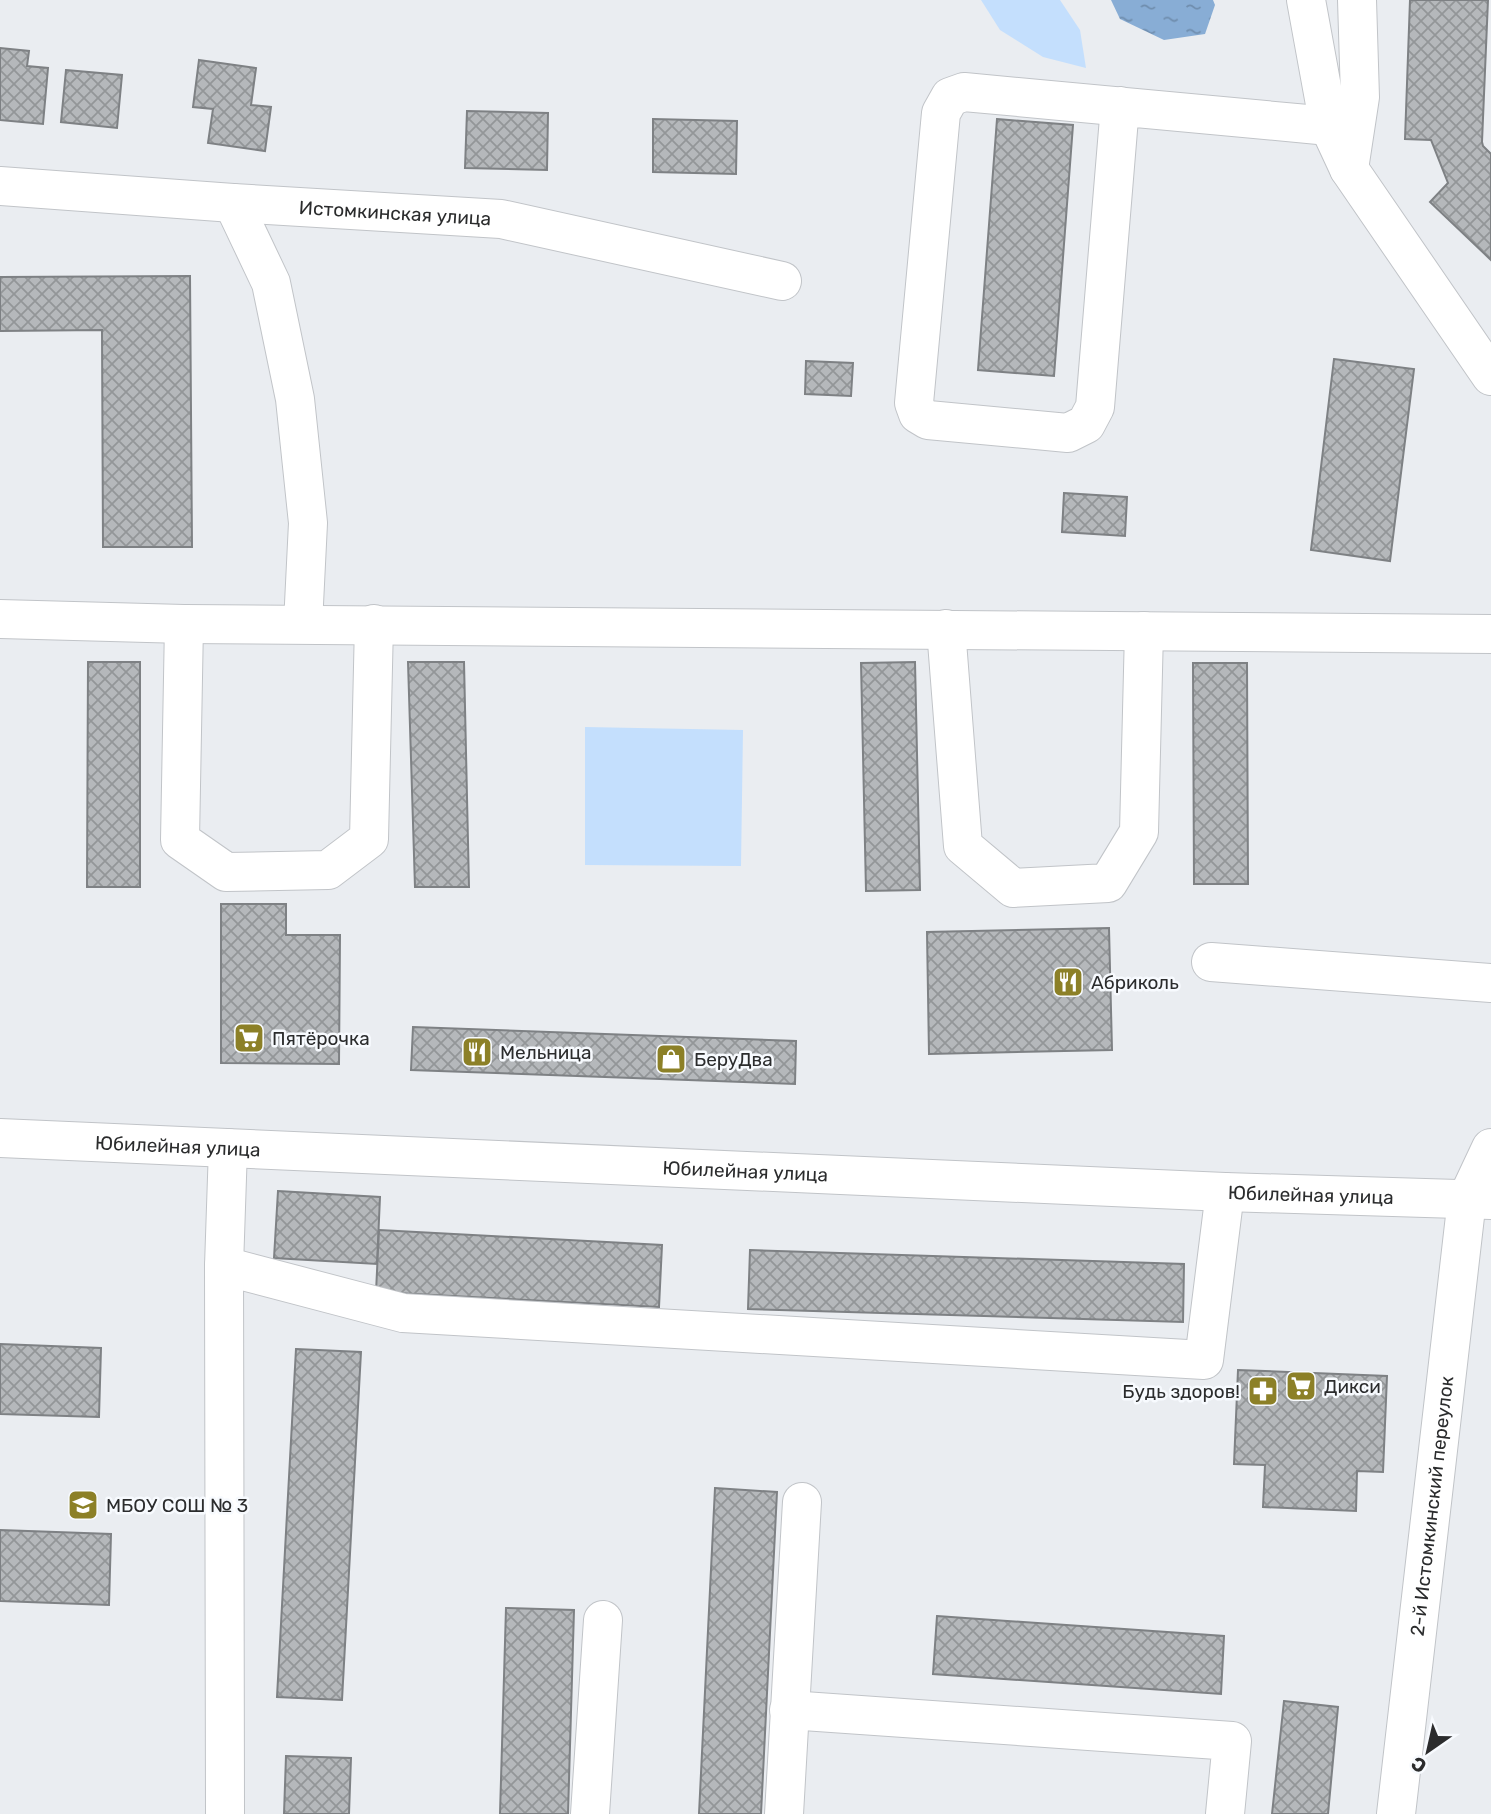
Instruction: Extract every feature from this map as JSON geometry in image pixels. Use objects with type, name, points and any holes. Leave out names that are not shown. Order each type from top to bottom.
[{"type":"street","points":[[1306,0],[1329,126],[1349,169],[1491,376]]},
{"type":"street","points":[[1349,169],[1360,97],[1357,0]]},
{"type":"street","points":[[1120,106],[1095,407],[1086,424],[1068,433],[928,420],[918,414],[914,403],[939,127],[941,113],[950,97],[964,92],[1120,106],[1329,126]]},
{"type":"street","name":"Истомкинская улица","points":[[0,186],[501,219],[782,281]]},
{"type":"street","points":[[233,203],[271,283],[295,399],[308,523],[303,624]]},
{"type":"street","points":[[0,619],[184,624],[1491,634]]},
{"type":"street","points":[[184,624],[180,840],[226,872],[328,870],[369,839],[374,624]]},
{"type":"street","points":[[946,629],[963,846],[1013,888],[1108,883],[1139,832],[1144,631]]},
{"type":"street","points":[[1211,962],[1491,983]]},
{"type":"street","name":"Юбилейная улица","points":[[0,1138],[1225,1192],[1479,1199]]},
{"type":"street","name":"2-й Истомкинский переулок","points":[[1395,1814],[1479,1199],[1491,1147]]},
{"type":"street","points":[[225,1814],[224,1266],[228,1148]]},
{"type":"street","points":[[224,1266],[403,1312],[1204,1360],[1225,1192]]},
{"type":"street","points":[[784,1814],[802,1502]]},
{"type":"street","points":[[590,1814],[603,1620]]},
{"type":"street","points":[[789,1710],[1232,1741],[1225,1814]]},
{"type":"shaded area","points":[[981,0],[1060,0],[1080,30],[1086,68],[1043,57],[1000,30]]},
{"type":"shaded area","points":[[585,727],[743,730],[741,866],[585,865]]},
{"type":"water","points":[[1111,0],[1213,0],[1215,5],[1205,34],[1164,40],[1120,19]]},
{"type":"building","points":[[1410,0],[1488,0],[1482,142],[1491,154],[1491,260],[1430,202],[1448,183],[1431,140],[1405,139]]},
{"type":"building","points":[[0,48],[29,51],[27,66],[48,68],[43,124],[0,120]]},
{"type":"building","points":[[199,60],[256,68],[251,105],[271,107],[265,151],[208,143],[213,109],[193,107]]},
{"type":"building","points":[[66,70],[122,75],[117,128],[61,122]]},
{"type":"building","points":[[467,111],[548,113],[547,170],[465,168]]},
{"type":"building","points":[[653,119],[737,121],[736,174],[653,172]]},
{"type":"building","points":[[997,119],[1073,125],[1054,376],[978,370]]},
{"type":"building","points":[[190,276],[192,547],[103,547],[102,330],[0,331],[0,277]]},
{"type":"building","points":[[1334,359],[1414,369],[1390,561],[1311,550]]},
{"type":"building","points":[[806,361],[853,363],[851,396],[805,394]]},
{"type":"building","points":[[1064,493],[1127,497],[1125,536],[1062,532]]},
{"type":"building","points":[[88,662],[140,662],[140,887],[87,887]]},
{"type":"building","points":[[408,662],[464,662],[469,887],[415,887]]},
{"type":"building","points":[[915,662],[920,890],[866,891],[861,663]]},
{"type":"building","points":[[1193,663],[1247,663],[1248,884],[1194,884]]},
{"type":"building","points":[[221,904],[286,904],[286,935],[340,935],[339,1064],[221,1063]]},
{"type":"building","points":[[1109,928],[1112,1050],[929,1054],[927,932]]},
{"type":"building","points":[[413,1027],[796,1041],[795,1084],[411,1070]]},
{"type":"building","points":[[278,1191],[380,1197],[377,1264],[274,1258]]},
{"type":"building","points":[[379,1230],[662,1245],[659,1307],[376,1292]]},
{"type":"building","points":[[750,1250],[1184,1264],[1183,1322],[748,1309]]},
{"type":"building","points":[[0,1344],[101,1348],[99,1417],[0,1414]]},
{"type":"building","points":[[296,1349],[361,1352],[342,1700],[277,1697]]},
{"type":"building","points":[[1238,1370],[1387,1376],[1383,1472],[1357,1471],[1356,1511],[1263,1507],[1265,1465],[1234,1464]]},
{"type":"building","points":[[715,1488],[777,1492],[761,1814],[699,1814]]},
{"type":"building","points":[[0,1530],[111,1534],[109,1605],[0,1601]]},
{"type":"building","points":[[506,1608],[574,1610],[568,1814],[500,1814]]},
{"type":"building","points":[[937,1616],[1224,1636],[1221,1694],[933,1674]]},
{"type":"building","points":[[1284,1701],[1338,1707],[1328,1814],[1272,1814]]},
{"type":"building","points":[[286,1756],[351,1758],[349,1814],[284,1814]]},
{"type":"place","name":"Абриколь","points":[[1068,982]]},
{"type":"place","name":"Пятёрочка","points":[[249,1038]]},
{"type":"place","name":"Мельница","points":[[477,1052]]},
{"type":"place","name":"БеруДва","points":[[671,1059]]},
{"type":"place","name":"Дикси","points":[[1301,1386]]},
{"type":"place","name":"Будь здоров!","points":[[1263,1391]]},
{"type":"place","name":"МБОУ СОШ № 3","points":[[83,1505]]}]
